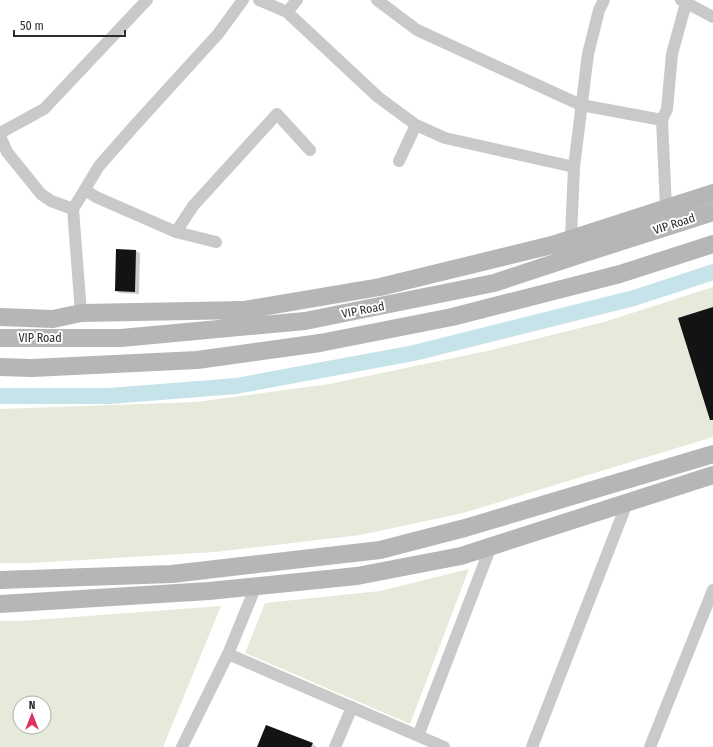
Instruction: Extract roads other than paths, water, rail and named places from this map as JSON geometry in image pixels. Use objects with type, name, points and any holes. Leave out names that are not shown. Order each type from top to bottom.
[{"type":"street","points":[[73,210],[51,201],[41,194],[7,152],[0,134],[44,109],[147,0]]},
{"type":"street","points":[[81,313],[73,210],[100,166],[218,34],[242,0]]},
{"type":"street","points":[[259,0],[286,12],[378,96],[416,125],[445,138],[574,167]]},
{"type":"street","points":[[286,12],[297,0]]},
{"type":"street","points":[[377,0],[417,30],[581,105],[662,120]]},
{"type":"street","points":[[571,238],[574,167],[588,54],[599,10],[604,0]]},
{"type":"street","points":[[666,208],[662,120],[667,109],[672,54],[683,1],[713,17]]},
{"type":"street","points":[[176,232],[193,206],[277,114],[310,150]]},
{"type":"street","points":[[399,161],[416,125]]},
{"type":"street","points":[[85,190],[96,197],[176,232],[216,242]]},
{"type":"street","name":"VIP Road","points":[[0,317],[52,318],[81,313],[244,310],[380,288],[552,244],[713,193]]},
{"type":"street","name":"VIP Road","points":[[0,338],[121,338],[305,321],[494,283],[713,212]]},
{"type":"street","name":"VIP Road","points":[[0,367],[32,368],[197,360],[320,343],[459,315],[620,274],[713,244]]},
{"type":"street","points":[[0,580],[172,574],[380,550],[465,528],[713,454]]},
{"type":"street","points":[[0,604],[210,591],[357,576],[461,556],[713,475]]},
{"type":"street","points":[[532,747],[627,503]]},
{"type":"street","points":[[418,736],[491,546]]},
{"type":"street","points":[[182,747],[228,654],[256,586]]},
{"type":"street","points":[[650,747],[713,590]]},
{"type":"street","points":[[228,654],[444,747]]},
{"type":"street","points":[[335,747],[352,707]]},
{"type":"waterway","points":[[0,396],[110,396],[236,386],[414,353],[634,298],[713,272]]}]
